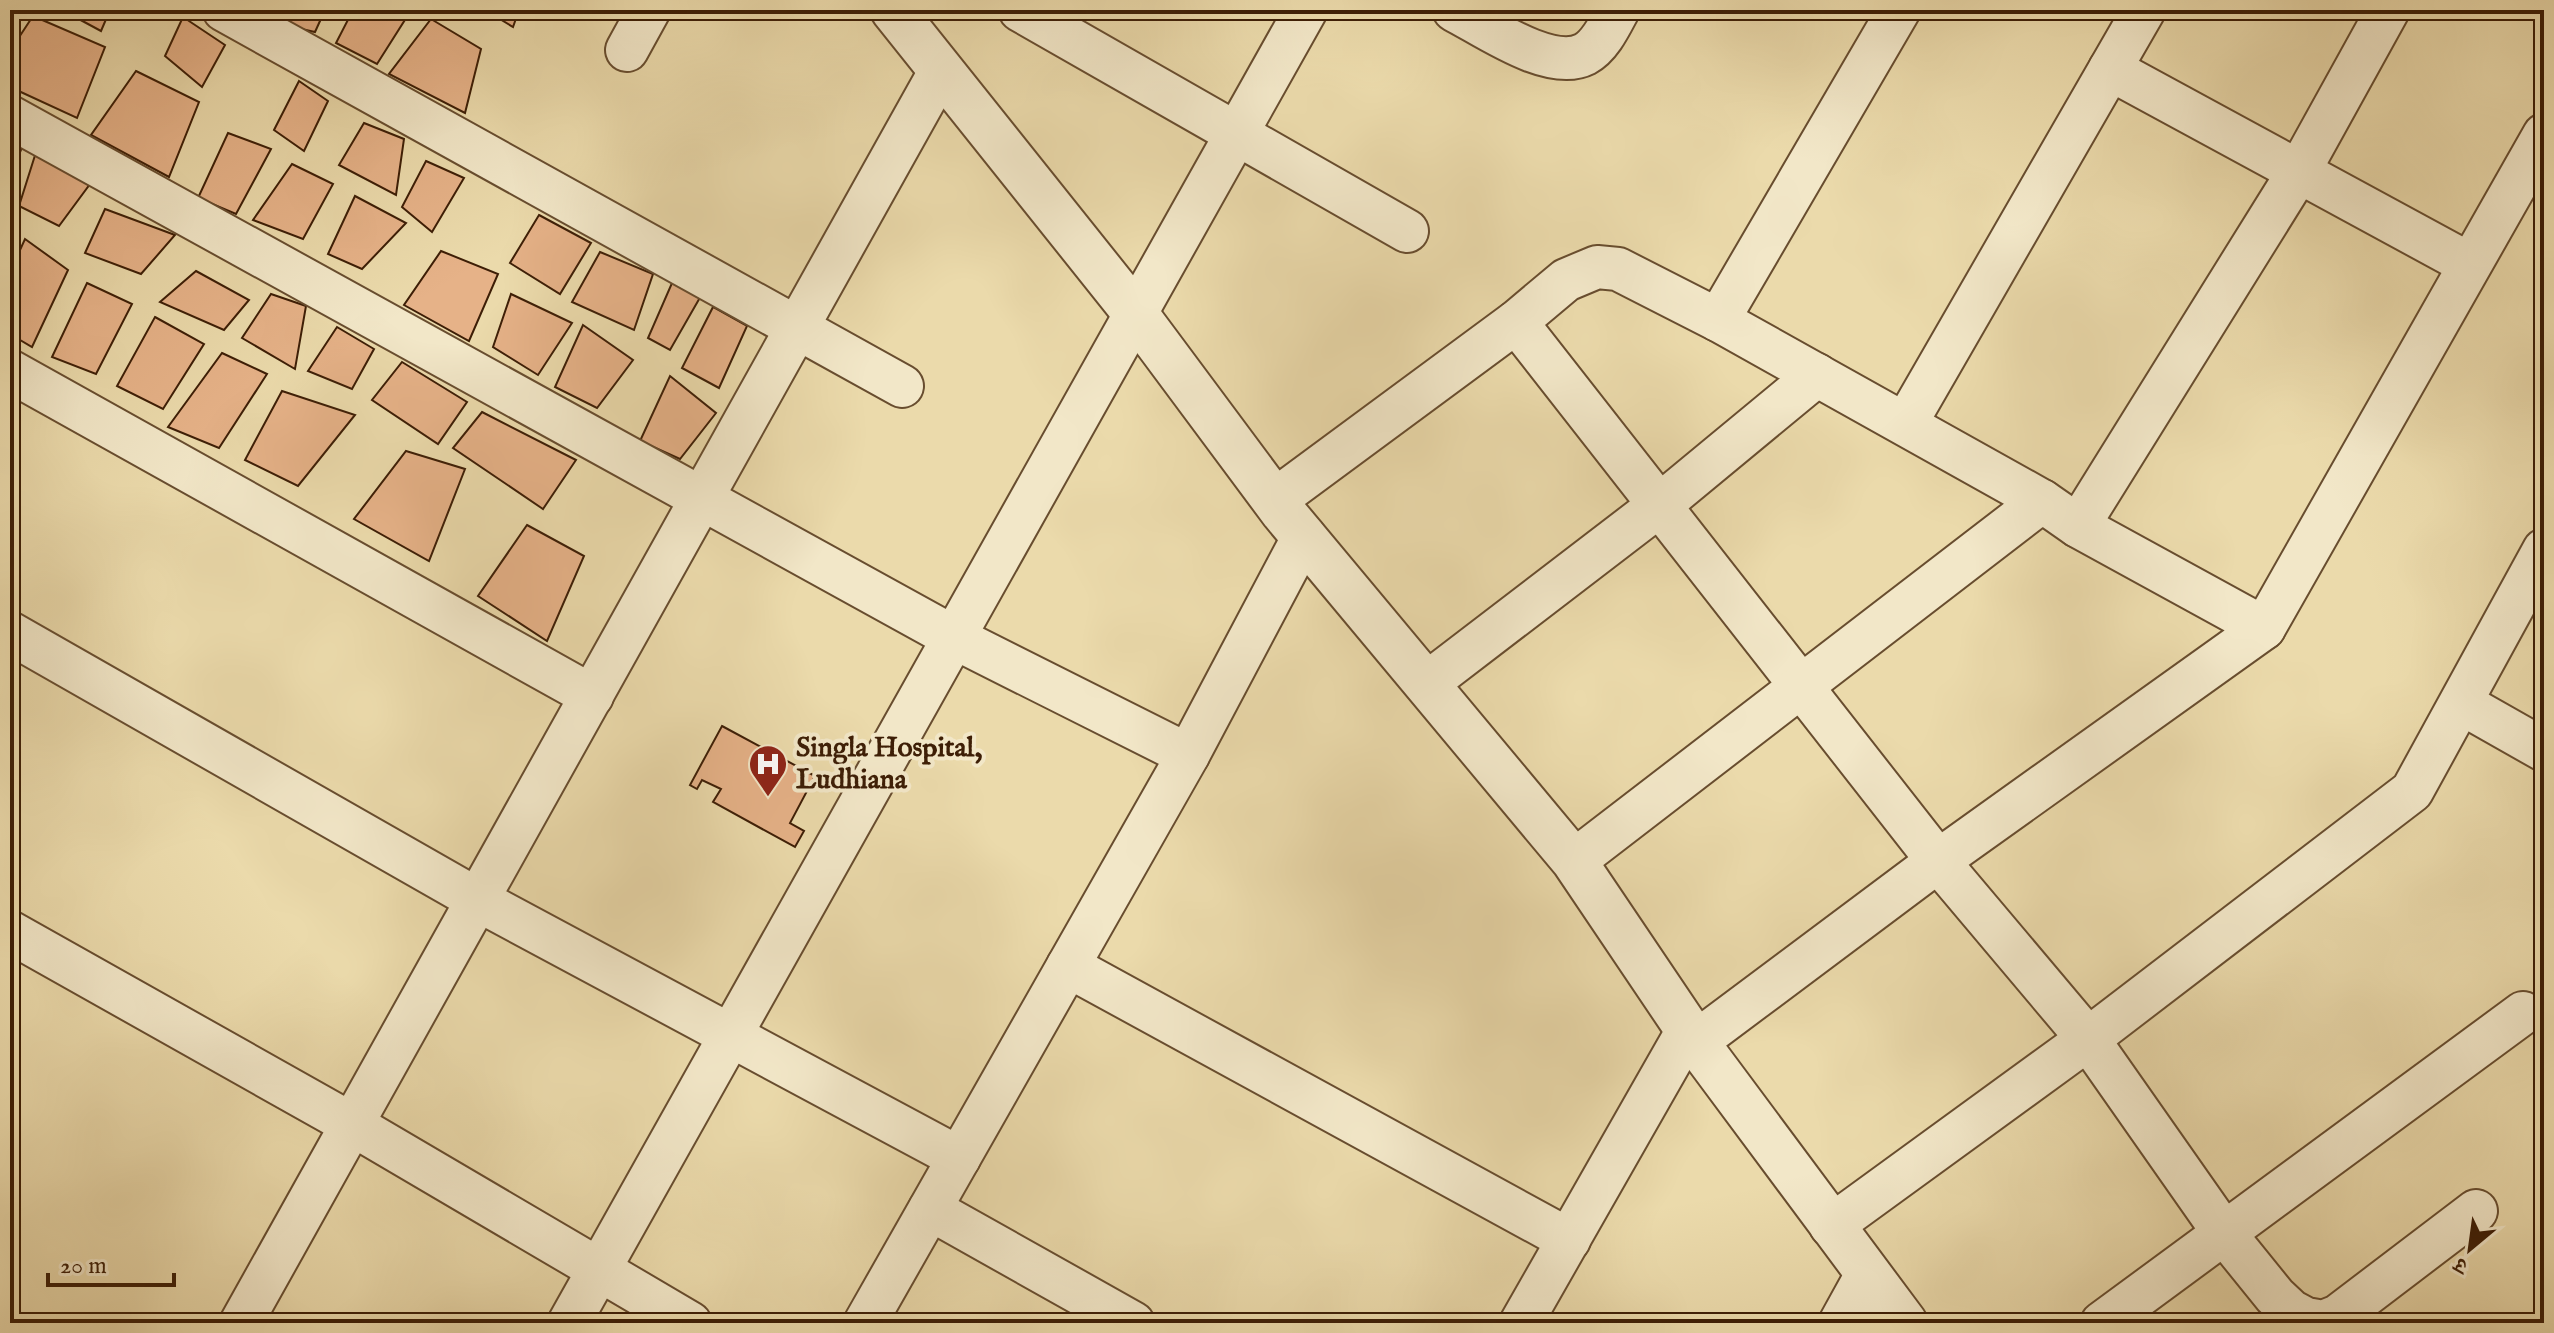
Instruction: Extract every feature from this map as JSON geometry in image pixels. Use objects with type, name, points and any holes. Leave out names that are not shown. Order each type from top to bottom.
[{"type":"street","points":[[224,10],[902,386]]},
{"type":"street","points":[[627,50],[649,10]]},
{"type":"street","points":[[1020,10],[1407,231]]},
{"type":"street","points":[[569,1323],[1306,10]]},
{"type":"street","points":[[1454,10],[1531,50],[1564,59],[1586,53],[1595,46],[1618,10]]},
{"type":"street","points":[[1718,320],[1899,10]]},
{"type":"street","points":[[1906,423],[2144,10]]},
{"type":"street","points":[[2078,526],[2299,171],[2388,10]]},
{"type":"street","points":[[908,16],[941,70],[1135,313],[1275,500],[1574,861],[1692,1036],[1905,1323]]},
{"type":"street","points":[[2110,69],[2469,264]]},
{"type":"street","points":[[251,1319],[353,1125],[941,70]]},
{"type":"street","points":[[10,117],[953,637],[1188,755]]},
{"type":"street","points":[[1521,1323],[1692,1036],[2264,628],[2544,135]]},
{"type":"street","points":[[1275,500],[1516,322],[1566,280],[1597,267],[1618,269],[1906,423],[2042,501],[2078,526],[2264,628]]},
{"type":"street","points":[[1516,322],[1938,861],[2088,1039],[2224,1233],[2291,1311],[2323,1322],[2338,1316],[2476,1211]]},
{"type":"street","points":[[10,371],[592,696]]},
{"type":"street","points":[[1426,684],[1661,504],[1817,375]]},
{"type":"street","points":[[1574,861],[2042,501]]},
{"type":"street","points":[[865,1323],[1188,755],[1304,536]]},
{"type":"street","points":[[1831,1226],[2088,1039],[2412,791],[2544,550]]},
{"type":"street","points":[[10,633],[478,900],[959,1158]]},
{"type":"street","points":[[2461,703],[2544,750]]},
{"type":"street","points":[[10,932],[353,1125],[690,1323]]},
{"type":"street","points":[[1068,966],[1569,1240]]},
{"type":"street","points":[[2102,1323],[2523,1013]]},
{"type":"street","points":[[930,1209],[1133,1323]]},
{"type":"street","points":[[1840,1323],[1867,1274]]},
{"type":"building","points":[[62,10],[110,10],[101,31]]},
{"type":"building","points":[[292,10],[325,10],[315,32],[288,26]]},
{"type":"building","points":[[353,10],[399,10],[408,15],[377,64],[336,43]]},
{"type":"building","points":[[485,10],[519,10],[513,27]]},
{"type":"building","points":[[33,16],[105,47],[77,118],[10,87],[10,51]]},
{"type":"building","points":[[183,17],[225,45],[202,87],[165,56]]},
{"type":"building","points":[[431,19],[481,49],[465,113],[389,74]]},
{"type":"building","points":[[136,71],[199,102],[169,177],[91,135]]},
{"type":"building","points":[[299,81],[328,101],[304,151],[274,130]]},
{"type":"building","points":[[364,123],[404,139],[396,195],[339,165]]},
{"type":"building","points":[[228,133],[271,149],[236,214],[198,198]]},
{"type":"building","points":[[10,139],[23,145],[10,176]]},
{"type":"building","points":[[37,149],[90,184],[59,226],[19,206]]},
{"type":"building","points":[[426,161],[464,178],[432,232],[402,207]]},
{"type":"building","points":[[292,164],[333,184],[303,239],[253,220]]},
{"type":"building","points":[[355,196],[406,223],[362,269],[328,254]]},
{"type":"building","points":[[105,209],[175,235],[141,274],[85,253]]},
{"type":"building","points":[[539,215],[591,243],[560,294],[510,263]]},
{"type":"building","points":[[25,239],[68,270],[32,347],[10,334],[10,272]]},
{"type":"building","points":[[441,251],[498,274],[469,341],[404,305]]},
{"type":"building","points":[[600,252],[653,274],[634,330],[572,302]]},
{"type":"building","points":[[196,271],[249,300],[224,330],[160,302]]},
{"type":"building","points":[[87,283],[132,304],[96,374],[52,357]]},
{"type":"building","points":[[672,283],[702,294],[670,350],[648,338]]},
{"type":"building","points":[[271,294],[306,306],[295,369],[242,338]]},
{"type":"building","points":[[511,294],[572,323],[538,375],[493,347]]},
{"type":"building","points":[[713,307],[747,326],[719,388],[682,368]]},
{"type":"building","points":[[155,317],[204,344],[163,409],[117,386]]},
{"type":"building","points":[[583,325],[633,360],[597,408],[555,387]]},
{"type":"building","points":[[337,327],[374,349],[352,389],[308,371]]},
{"type":"building","points":[[222,353],[267,374],[219,448],[168,427]]},
{"type":"building","points":[[402,362],[467,402],[438,444],[372,400]]},
{"type":"building","points":[[670,376],[716,413],[680,459],[640,441]]},
{"type":"building","points":[[282,391],[355,415],[298,486],[245,460]]},
{"type":"building","points":[[482,412],[576,460],[543,509],[453,448]]},
{"type":"building","points":[[406,451],[465,469],[429,561],[354,519]]},
{"type":"building","points":[[527,525],[584,556],[547,641],[478,596]]},
{"type":"building","points":[[722,726],[815,776],[790,823],[804,831],[795,847],[713,802],[721,789],[702,780],[697,789],[690,785]]},
{"type":"place","name":"Singla Hospital, Ludhiana","points":[[768,798]]}]
